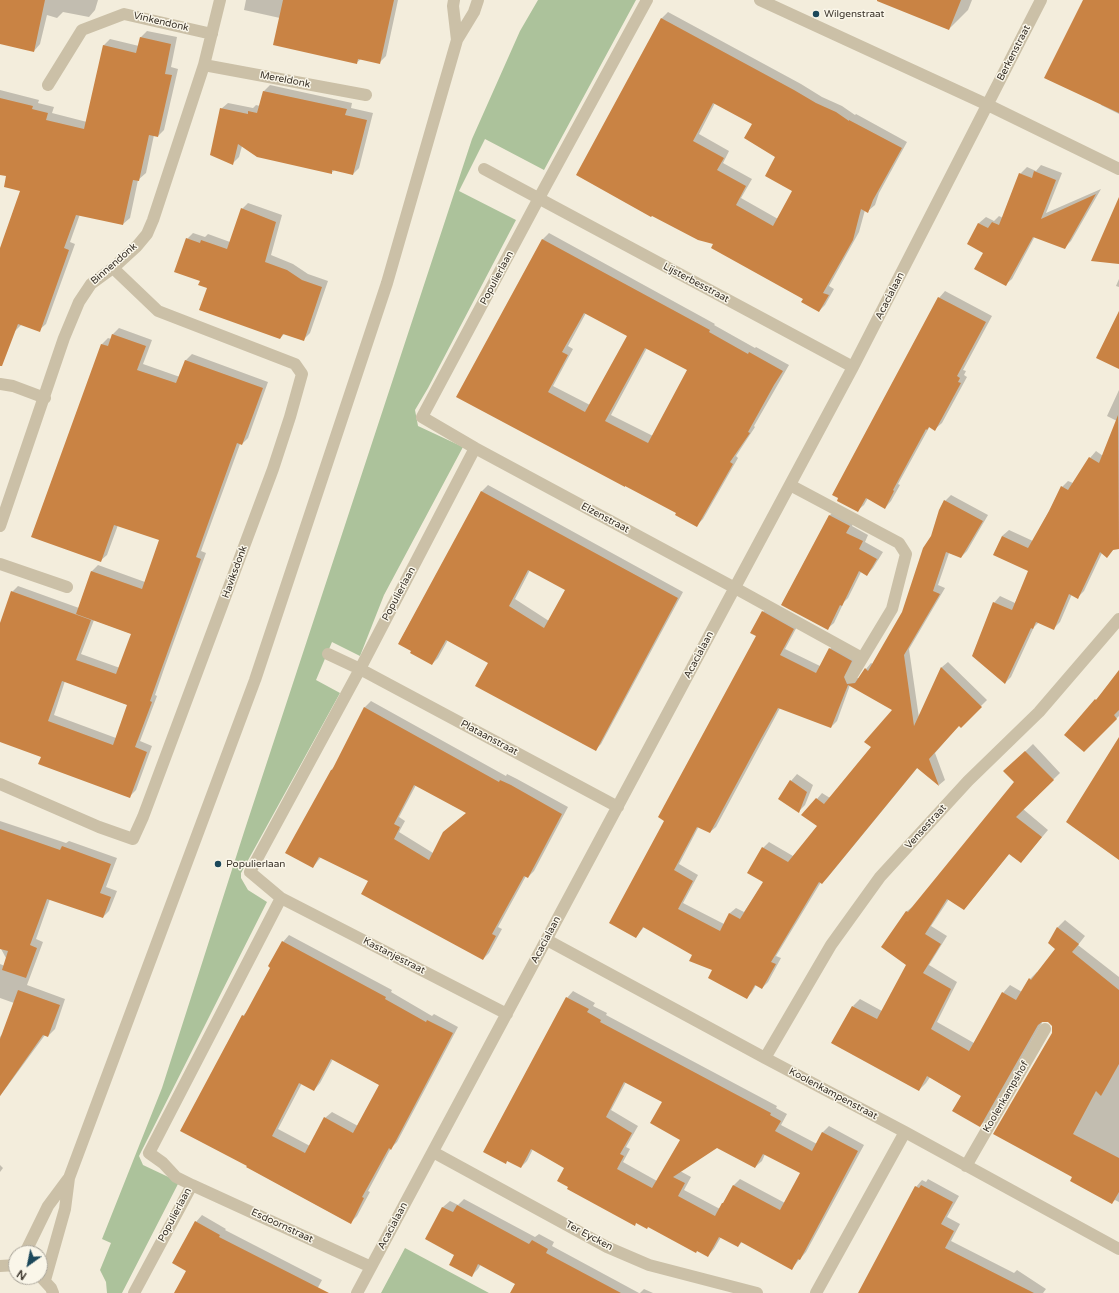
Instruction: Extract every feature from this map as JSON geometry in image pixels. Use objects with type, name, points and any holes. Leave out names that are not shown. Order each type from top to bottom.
[{"type":"street","name":"Binnendonk","points":[[0,526],[45,398],[64,338],[79,302],[91,284],[113,268],[137,246],[147,234],[153,220],[204,65],[220,0]]},
{"type":"street","points":[[454,0],[453,6],[457,40]]},
{"type":"street","points":[[48,1260],[65,1209],[69,1178],[255,680],[387,283],[457,40],[474,12],[478,0]]},
{"type":"street","name":"Populierlaan","points":[[134,1293],[192,1185],[176,1177],[149,1153],[281,898],[250,872],[360,669],[475,448],[422,417],[647,0]]},
{"type":"street","name":"Berkenstraat","points":[[988,105],[1041,0]]},
{"type":"street","points":[[763,1],[988,105],[1119,169]]},
{"type":"street","name":"Vinkendonk","points":[[48,85],[82,30],[124,14],[212,34]]},
{"type":"street","name":"Mereldonk","points":[[204,65],[366,95]]},
{"type":"street","name":"Acacialaan","points":[[358,1293],[853,367],[988,105]]},
{"type":"street","name":"Lijsterbesstraat","points":[[484,168],[853,367]]},
{"type":"street","name":"Haviksdonk","points":[[0,784],[99,827],[133,839],[143,817],[273,469],[302,374],[295,364],[158,311],[113,268]]},
{"type":"street","points":[[0,384],[13,386],[45,398]]},
{"type":"street","name":"Elzenstraat","points":[[475,448],[735,588]]},
{"type":"street","points":[[790,485],[899,544],[906,554],[892,610],[851,677]]},
{"type":"street","points":[[0,564],[67,587]]},
{"type":"street","points":[[735,588],[862,658]]},
{"type":"street","name":"Vensestraat","points":[[765,1058],[831,945],[880,877],[968,781],[1039,712],[1119,619]]},
{"type":"street","name":"Plataanstraat","points":[[328,654],[360,669],[618,807]]},
{"type":"street","name":"Kastanjestraat","points":[[281,898],[507,1014]]},
{"type":"street","name":"Koolenkampenstraat","points":[[546,940],[905,1132],[1119,1249]]},
{"type":"street","name":"Koolenkampshof","points":[[966,1166],[1045,1028]]},
{"type":"street","points":[[816,1293],[905,1132]]},
{"type":"street","name":"Ter Eycken","points":[[433,1152],[607,1246],[635,1259],[649,1265],[757,1293]]},
{"type":"street","points":[[29,1245],[48,1206],[69,1178]]},
{"type":"street","name":"Esdoornstraat","points":[[192,1185],[371,1267]]},
{"type":"green space","points":[[538,0],[636,0],[544,170],[485,139],[459,191],[516,220],[415,410],[418,426],[463,447],[384,595],[360,656],[332,642],[316,680],[340,693],[241,873],[241,878],[248,890],[267,902],[139,1156],[143,1165],[179,1182],[122,1293],[107,1293],[106,1282],[100,1270],[111,1243],[102,1239],[162,1088],[245,829],[472,139],[520,31]]},
{"type":"green space","points":[[405,1248],[489,1293],[381,1293]]},
{"type":"building","points":[[0,0],[45,0],[34,52],[0,44]]},
{"type":"building","points":[[283,0],[394,0],[380,64],[358,59],[357,64],[273,45]]},
{"type":"building","points":[[877,0],[961,0],[949,30]]},
{"type":"building","points":[[1083,0],[1119,0],[1119,113],[1044,78]]},
{"type":"building","points":[[661,18],[816,103],[836,112],[849,121],[902,148],[873,200],[868,213],[861,209],[853,240],[823,293],[829,295],[819,312],[801,302],[803,299],[711,248],[713,244],[698,240],[652,216],[651,217],[576,175]],"holes":[[[713,103],[752,124],[744,138],[775,157],[765,176],[792,191],[773,226],[736,205],[746,186],[717,170],[724,158],[693,141]]]},
{"type":"building","points":[[140,37],[171,44],[165,74],[172,75],[158,137],[149,135],[139,181],[133,180],[123,225],[76,215],[64,248],[69,250],[40,332],[18,324],[2,366],[0,366],[0,248],[20,191],[4,187],[6,176],[0,175],[0,98],[33,106],[32,109],[48,113],[46,120],[84,129],[103,45],[136,53]]},
{"type":"building","points":[[263,91],[347,109],[345,115],[367,120],[353,175],[332,170],[332,174],[257,157],[238,144],[233,165],[210,155],[220,108],[248,114],[248,111],[257,113]]},
{"type":"building","points":[[1034,171],[1056,180],[1041,219],[1096,194],[1065,249],[1033,237],[1006,286],[974,269],[983,253],[967,244],[978,223],[988,228],[992,222],[999,225],[1019,173],[1032,178]]},
{"type":"building","points":[[1119,197],[1119,264],[1091,261]]},
{"type":"building","points":[[241,208],[276,222],[265,262],[287,270],[302,280],[322,287],[304,341],[283,334],[280,339],[199,310],[207,288],[198,285],[200,281],[174,272],[186,238],[200,243],[201,240],[227,249]]},
{"type":"building","points":[[542,239],[710,330],[709,332],[748,354],[749,352],[783,371],[748,432],[750,433],[730,462],[733,464],[697,527],[675,515],[676,513],[456,397]],"holes":[[[584,313],[627,336],[585,412],[548,392],[568,355],[562,352]],[[645,348],[687,370],[648,443],[605,421]]]},
{"type":"building","points":[[938,297],[986,322],[957,376],[960,378],[958,382],[961,383],[935,431],[929,427],[927,430],[926,429],[893,490],[894,491],[885,509],[866,498],[858,512],[837,501],[838,498],[832,495]]},
{"type":"building","points":[[1119,311],[1119,369],[1096,358]]},
{"type":"building","points":[[112,334],[146,346],[137,370],[176,383],[185,360],[263,388],[242,445],[237,443],[196,557],[201,559],[135,747],[147,752],[130,798],[38,764],[41,757],[0,742],[0,623],[11,591],[91,620],[76,660],[116,674],[131,634],[76,614],[91,571],[142,589],[159,540],[114,525],[101,562],[31,537],[101,344],[108,346]],"holes":[[[62,681],[127,705],[113,745],[48,721]]]},
{"type":"building","points":[[1118,415],[1119,549],[1113,550],[1107,558],[1100,552],[1078,599],[1069,594],[1054,630],[1036,622],[1033,629],[1031,628],[1005,684],[972,656],[993,602],[1012,610],[1028,571],[993,555],[1002,536],[1028,548],[1061,486],[1068,490],[1089,457],[1099,463]]},
{"type":"building","points":[[481,491],[678,598],[596,751],[475,686],[488,663],[446,640],[432,665],[410,653],[411,651],[398,644]],"holes":[[[528,570],[565,590],[544,628],[509,606]]]},
{"type":"building","points":[[944,500],[983,521],[961,558],[946,552],[933,591],[940,594],[904,655],[914,726],[941,667],[982,707],[961,728],[959,726],[929,759],[939,786],[917,768],[822,884],[819,882],[771,962],[776,964],[762,989],[755,985],[747,999],[708,978],[712,970],[689,961],[692,955],[643,927],[636,938],[609,923],[664,821],[658,817],[756,636],[750,633],[762,611],[794,629],[780,655],[816,673],[829,648],[852,661],[844,677],[847,684],[855,683],[865,668],[868,671],[902,612],[923,548],[931,536],[939,510]],"holes":[[[848,685],[892,710],[864,742],[871,747],[824,804],[816,798],[801,815],[817,826],[788,862],[762,847],[747,873],[763,882],[740,919],[729,913],[720,931],[678,909],[693,881],[674,870],[697,827],[710,833],[778,708],[831,728]]]},
{"type":"building","points":[[829,515],[850,526],[846,533],[863,541],[859,549],[877,559],[867,576],[859,571],[842,606],[840,605],[828,630],[781,605]]},
{"type":"building","points":[[1119,670],[1119,710],[1114,715],[1117,719],[1084,752],[1064,735],[1095,699],[1096,700]]},
{"type":"building","points":[[364,707],[499,782],[500,780],[511,785],[562,814],[528,878],[524,876],[492,934],[496,936],[483,960],[361,894],[368,881],[319,857],[313,868],[285,853],[332,770]],"holes":[[[414,785],[466,813],[443,832],[429,860],[394,839],[400,827],[394,824]]]},
{"type":"building","points":[[1119,737],[1119,860],[1066,822]]},
{"type":"building","points":[[1025,751],[1054,780],[1016,817],[1042,837],[1021,863],[1009,854],[964,910],[947,899],[925,934],[941,944],[923,973],[951,989],[931,1029],[969,1051],[1002,992],[1016,1000],[1029,978],[1031,980],[1055,949],[1048,943],[1057,927],[1079,944],[1072,952],[1119,990],[1119,1064],[1101,1096],[1096,1091],[1073,1134],[1119,1158],[1119,1192],[1112,1204],[1070,1181],[1072,1177],[993,1134],[1052,1033],[1052,1026],[1048,1022],[1042,1022],[1038,1025],[980,1127],[952,1111],[961,1096],[927,1076],[919,1091],[831,1043],[852,1006],[877,1019],[906,965],[881,947],[906,911],[908,912],[1014,782],[1003,771]]},
{"type":"building","points":[[790,780],[807,792],[799,813],[778,799]]},
{"type":"building","points":[[0,829],[60,850],[62,846],[111,864],[100,893],[111,897],[103,918],[47,899],[30,945],[37,948],[26,978],[2,970],[8,951],[0,949]]},
{"type":"building","points":[[282,941],[386,997],[385,999],[426,1022],[427,1020],[453,1033],[391,1150],[389,1148],[362,1197],[364,1198],[351,1224],[246,1167],[247,1166],[180,1131],[242,1015],[244,1016],[270,968],[268,966]],"holes":[[[331,1059],[379,1085],[353,1133],[324,1117],[305,1153],[272,1136],[299,1083],[314,1091]]]},
{"type":"building","points":[[18,990],[60,1005],[48,1037],[43,1035],[0,1096],[0,1039]]},
{"type":"building","points":[[566,997],[589,1009],[587,1012],[601,1020],[600,1022],[771,1113],[770,1115],[781,1121],[775,1131],[812,1151],[822,1132],[858,1151],[800,1260],[798,1259],[792,1270],[741,1242],[738,1247],[719,1237],[708,1257],[697,1251],[696,1253],[648,1227],[647,1229],[636,1223],[635,1226],[567,1189],[568,1187],[557,1181],[564,1168],[531,1149],[521,1168],[507,1161],[506,1164],[483,1152]],"holes":[[[624,1082],[662,1102],[650,1123],[680,1140],[652,1188],[617,1169],[624,1156],[620,1154],[632,1133],[606,1117]],[[717,1148],[755,1168],[763,1154],[800,1173],[780,1210],[733,1185],[715,1216],[678,1196],[685,1183],[673,1177]]]},
{"type":"building","points":[[921,1185],[953,1202],[941,1224],[954,1231],[945,1248],[1034,1293],[858,1293],[915,1186],[919,1188]]},
{"type":"building","points":[[457,1205],[529,1244],[532,1240],[548,1249],[546,1253],[621,1293],[510,1293],[515,1284],[478,1264],[472,1277],[449,1265],[454,1255],[425,1239],[442,1207],[453,1212]]},
{"type":"building","points":[[195,1221],[220,1235],[219,1237],[329,1293],[174,1293],[186,1271],[172,1263]]},
{"type":"place","name":"Wilgenstraat","points":[[816,14]]},
{"type":"place","name":"Populierlaan","points":[[218,864]]}]
